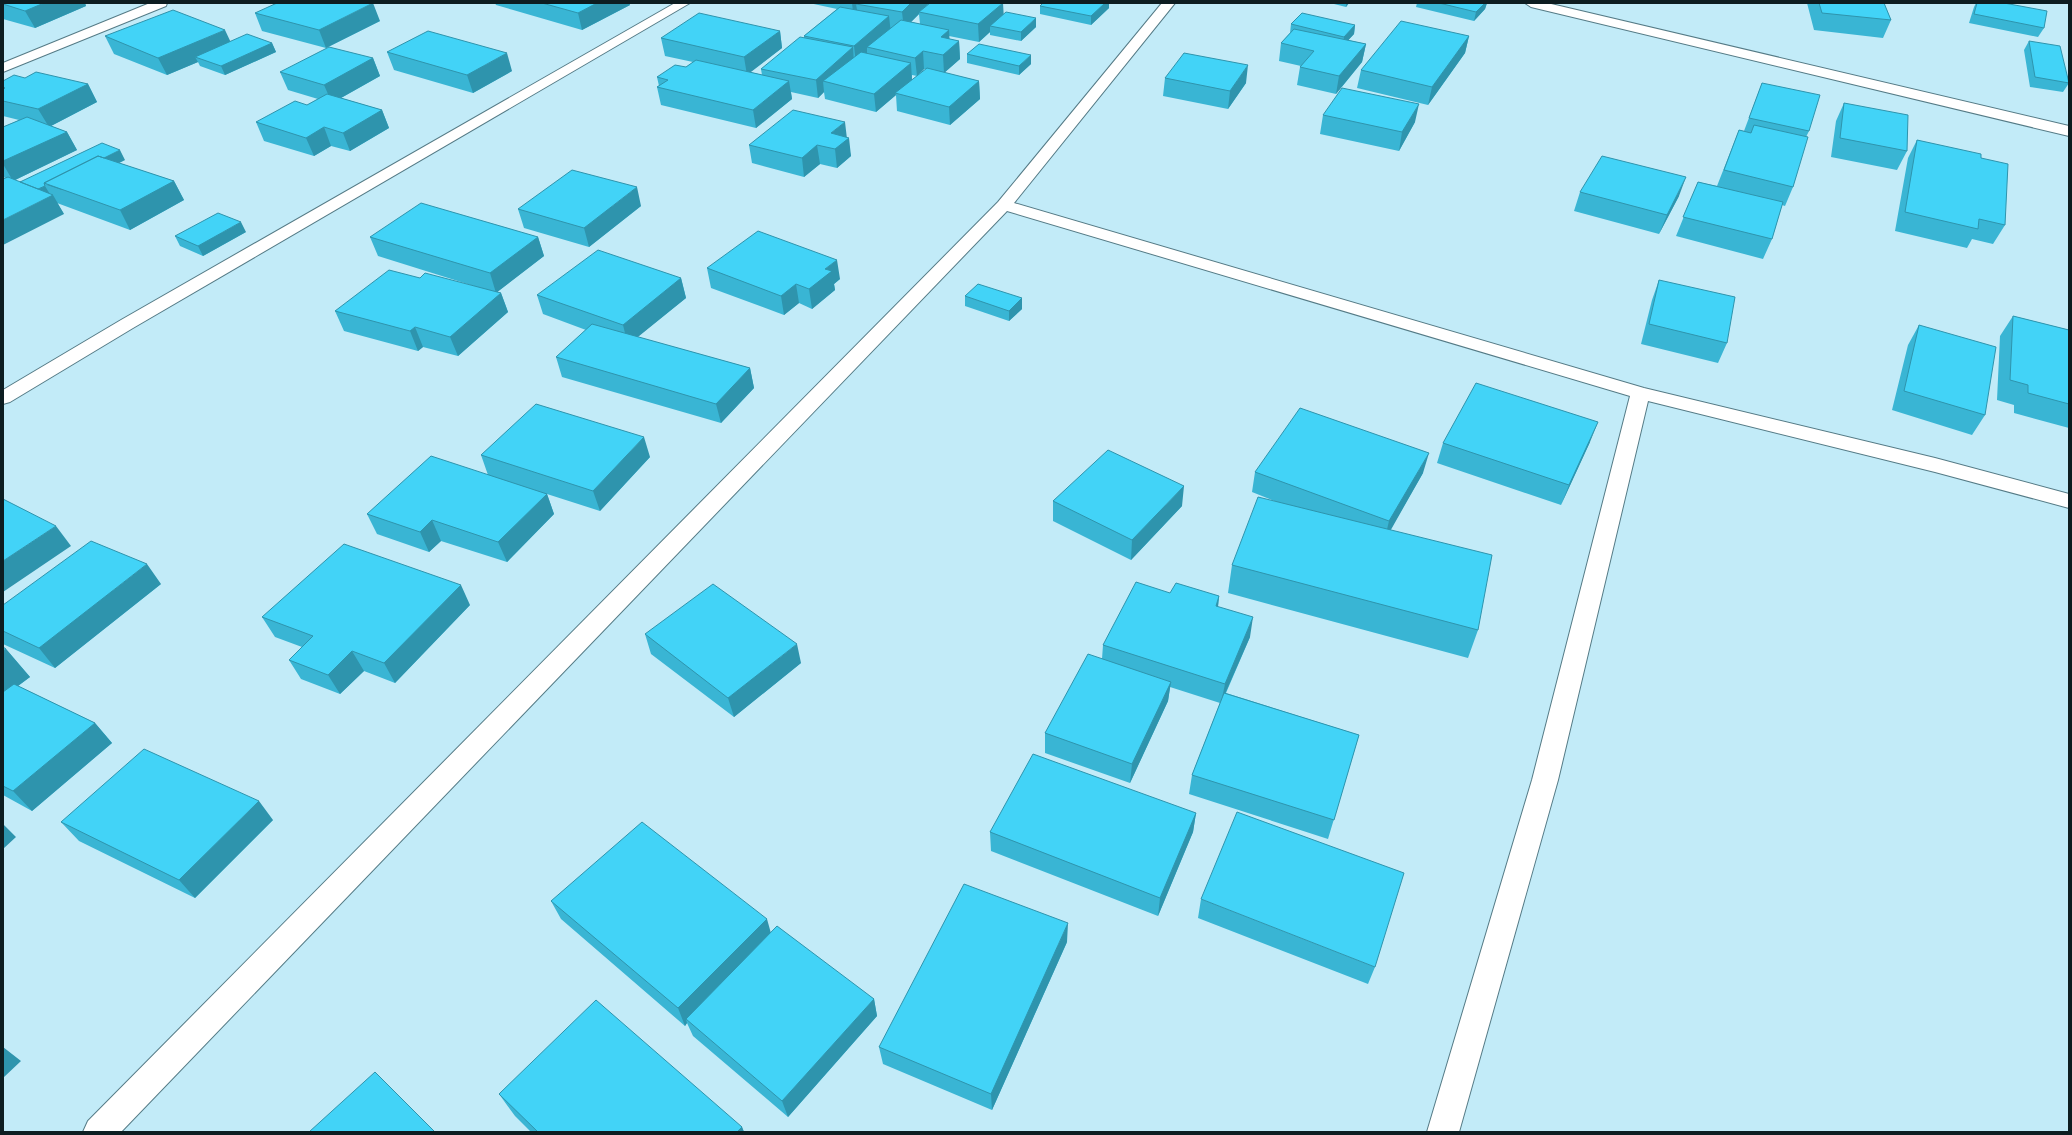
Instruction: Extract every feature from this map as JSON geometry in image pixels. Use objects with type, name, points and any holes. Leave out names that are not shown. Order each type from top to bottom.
[{"type":"street","points":[[3,68],[161,3]]},
{"type":"street","points":[[3,398],[134,320],[684,3]]},
{"type":"street","points":[[99,1132],[1004,205],[1169,3]]},
{"type":"street","points":[[1531,3],[2069,131]]},
{"type":"street","points":[[1004,205],[1640,393],[1934,465],[2069,501]]},
{"type":"street","points":[[1443,1132],[1544,780],[1640,393]]},
{"type":"building","points":[[3,3],[44,3],[25,11]]},
{"type":"building","points":[[277,3],[373,3],[319,30],[255,13]]},
{"type":"building","points":[[542,3],[597,3],[578,13]]},
{"type":"building","points":[[911,3],[902,12],[856,4]]},
{"type":"building","points":[[930,3],[1003,3],[978,24],[919,12]]},
{"type":"building","points":[[1043,3],[1105,3],[1091,16],[1040,6]]},
{"type":"building","points":[[1439,3],[1485,3],[1476,12]]},
{"type":"building","points":[[1819,3],[1884,3],[1891,20],[1822,13]]},
{"type":"building","points":[[1977,3],[2004,3],[2047,11],[2044,28],[1974,14]]},
{"type":"building","points":[[840,7],[889,16],[854,46],[804,36]]},
{"type":"building","points":[[173,10],[225,30],[158,58],[105,36]]},
{"type":"building","points":[[1006,12],[1036,18],[1021,32],[990,26]]},
{"type":"building","points":[[699,13],[780,31],[744,57],[661,38]]},
{"type":"building","points":[[1302,13],[1355,25],[1344,37],[1291,24]]},
{"type":"building","points":[[901,20],[949,30],[941,37],[959,41],[943,55],[923,51],[915,58],[867,47]]},
{"type":"building","points":[[1401,21],[1469,36],[1432,87],[1361,70]]},
{"type":"building","points":[[1294,29],[1366,44],[1339,76],[1300,67],[1314,51],[1281,43]]},
{"type":"building","points":[[428,31],[507,53],[467,75],[387,52]]},
{"type":"building","points":[[247,34],[272,43],[221,66],[195,57]]},
{"type":"building","points":[[800,37],[853,47],[816,80],[761,69]]},
{"type":"building","points":[[2029,41],[2060,46],[2069,83],[2035,77]]},
{"type":"building","points":[[979,44],[1031,55],[1019,66],[967,54]]},
{"type":"building","points":[[329,47],[373,58],[324,85],[280,72]]},
{"type":"building","points":[[861,52],[911,63],[874,94],[823,81]]},
{"type":"building","points":[[1184,53],[1248,65],[1230,91],[1165,78]]},
{"type":"building","points":[[696,60],[789,81],[753,110],[657,87],[668,80],[657,77],[675,65],[686,67]]},
{"type":"building","points":[[927,68],[979,81],[949,107],[895,93]]},
{"type":"building","points":[[36,72],[88,84],[38,109],[3,101],[3,89],[5,88],[3,87],[3,81],[14,75],[25,78]]},
{"type":"building","points":[[1762,83],[1820,95],[1809,131],[1749,118]]},
{"type":"building","points":[[1342,88],[1419,104],[1402,132],[1323,115]]},
{"type":"building","points":[[327,94],[382,110],[343,133],[324,127],[306,138],[256,122],[295,101],[307,105]]},
{"type":"building","points":[[1844,103],[1908,115],[1907,151],[1840,138]]},
{"type":"building","points":[[793,110],[845,122],[831,133],[849,138],[835,149],[817,145],[802,158],[749,145]]},
{"type":"building","points":[[27,117],[67,132],[3,161],[3,127]]},
{"type":"building","points":[[1754,125],[1808,137],[1793,187],[1724,170],[1739,130],[1751,133]]},
{"type":"building","points":[[1917,140],[1981,154],[1981,158],[2008,164],[2005,225],[1979,219],[1978,229],[1905,212]]},
{"type":"building","points":[[102,143],[120,150],[104,158],[98,156],[44,183],[45,186],[38,189],[20,182]]},
{"type":"building","points":[[98,156],[174,181],[120,210],[44,183]]},
{"type":"building","points":[[1602,156],[1686,177],[1667,215],[1580,192]]},
{"type":"building","points":[[572,170],[637,187],[584,228],[518,209]]},
{"type":"building","points":[[8,177],[53,195],[3,220],[3,179]]},
{"type":"building","points":[[1698,182],[1783,202],[1772,239],[1683,217]]},
{"type":"building","points":[[421,203],[538,237],[490,273],[370,237]]},
{"type":"building","points":[[218,213],[241,222],[198,246],[175,236]]},
{"type":"building","points":[[758,231],[837,260],[825,269],[832,271],[809,289],[796,284],[781,296],[707,268]]},
{"type":"building","points":[[598,250],[681,278],[623,325],[537,295]]},
{"type":"building","points":[[389,270],[420,278],[425,273],[501,293],[450,337],[415,327],[410,331],[335,311]]},
{"type":"building","points":[[1659,280],[1735,297],[1727,343],[1649,324]]},
{"type":"building","points":[[978,284],[1022,298],[1009,311],[965,296]]},
{"type":"building","points":[[2013,316],[2069,330],[2069,404],[2028,393],[2028,385],[2010,380]]},
{"type":"building","points":[[592,324],[750,368],[716,404],[556,357]]},
{"type":"building","points":[[1919,325],[1996,347],[1985,415],[1904,391]]},
{"type":"building","points":[[1476,383],[1598,422],[1569,485],[1443,443]]},
{"type":"building","points":[[536,404],[644,437],[593,491],[481,455]]},
{"type":"building","points":[[1300,408],[1429,453],[1389,521],[1255,472]]},
{"type":"building","points":[[1108,450],[1184,486],[1132,540],[1053,501]]},
{"type":"building","points":[[431,456],[547,494],[498,542],[432,520],[420,532],[367,514]]},
{"type":"building","points":[[1258,497],[1492,555],[1478,630],[1232,565]]},
{"type":"building","points":[[3,499],[56,526],[3,561]]},
{"type":"building","points":[[91,541],[147,564],[39,648],[3,631],[3,605]]},
{"type":"building","points":[[344,544],[461,585],[384,663],[352,651],[328,675],[289,660],[313,636],[262,617]]},
{"type":"building","points":[[1136,582],[1170,593],[1176,583],[1219,596],[1216,606],[1253,617],[1225,684],[1103,645]]},
{"type":"building","points":[[713,584],[797,644],[728,698],[645,634]]},
{"type":"building","points":[[1088,654],[1171,682],[1132,764],[1045,733]]},
{"type":"building","points":[[14,684],[95,723],[13,791],[3,786],[3,692]]},
{"type":"building","points":[[1224,693],[1359,735],[1334,820],[1192,775]]},
{"type":"building","points":[[144,749],[259,801],[179,880],[61,822]]},
{"type":"building","points":[[1033,754],[1196,813],[1160,898],[990,832]]},
{"type":"building","points":[[1237,812],[1404,873],[1375,967],[1201,899]]},
{"type":"building","points":[[642,822],[767,919],[678,1008],[551,901]]},
{"type":"building","points":[[964,884],[1068,923],[991,1094],[879,1047]]},
{"type":"building","points":[[777,926],[874,999],[782,1101],[686,1019]]},
{"type":"building","points":[[596,1000],[742,1127],[737,1132],[538,1132],[499,1094]]},
{"type":"building","points":[[375,1072],[435,1132],[309,1132]]}]
